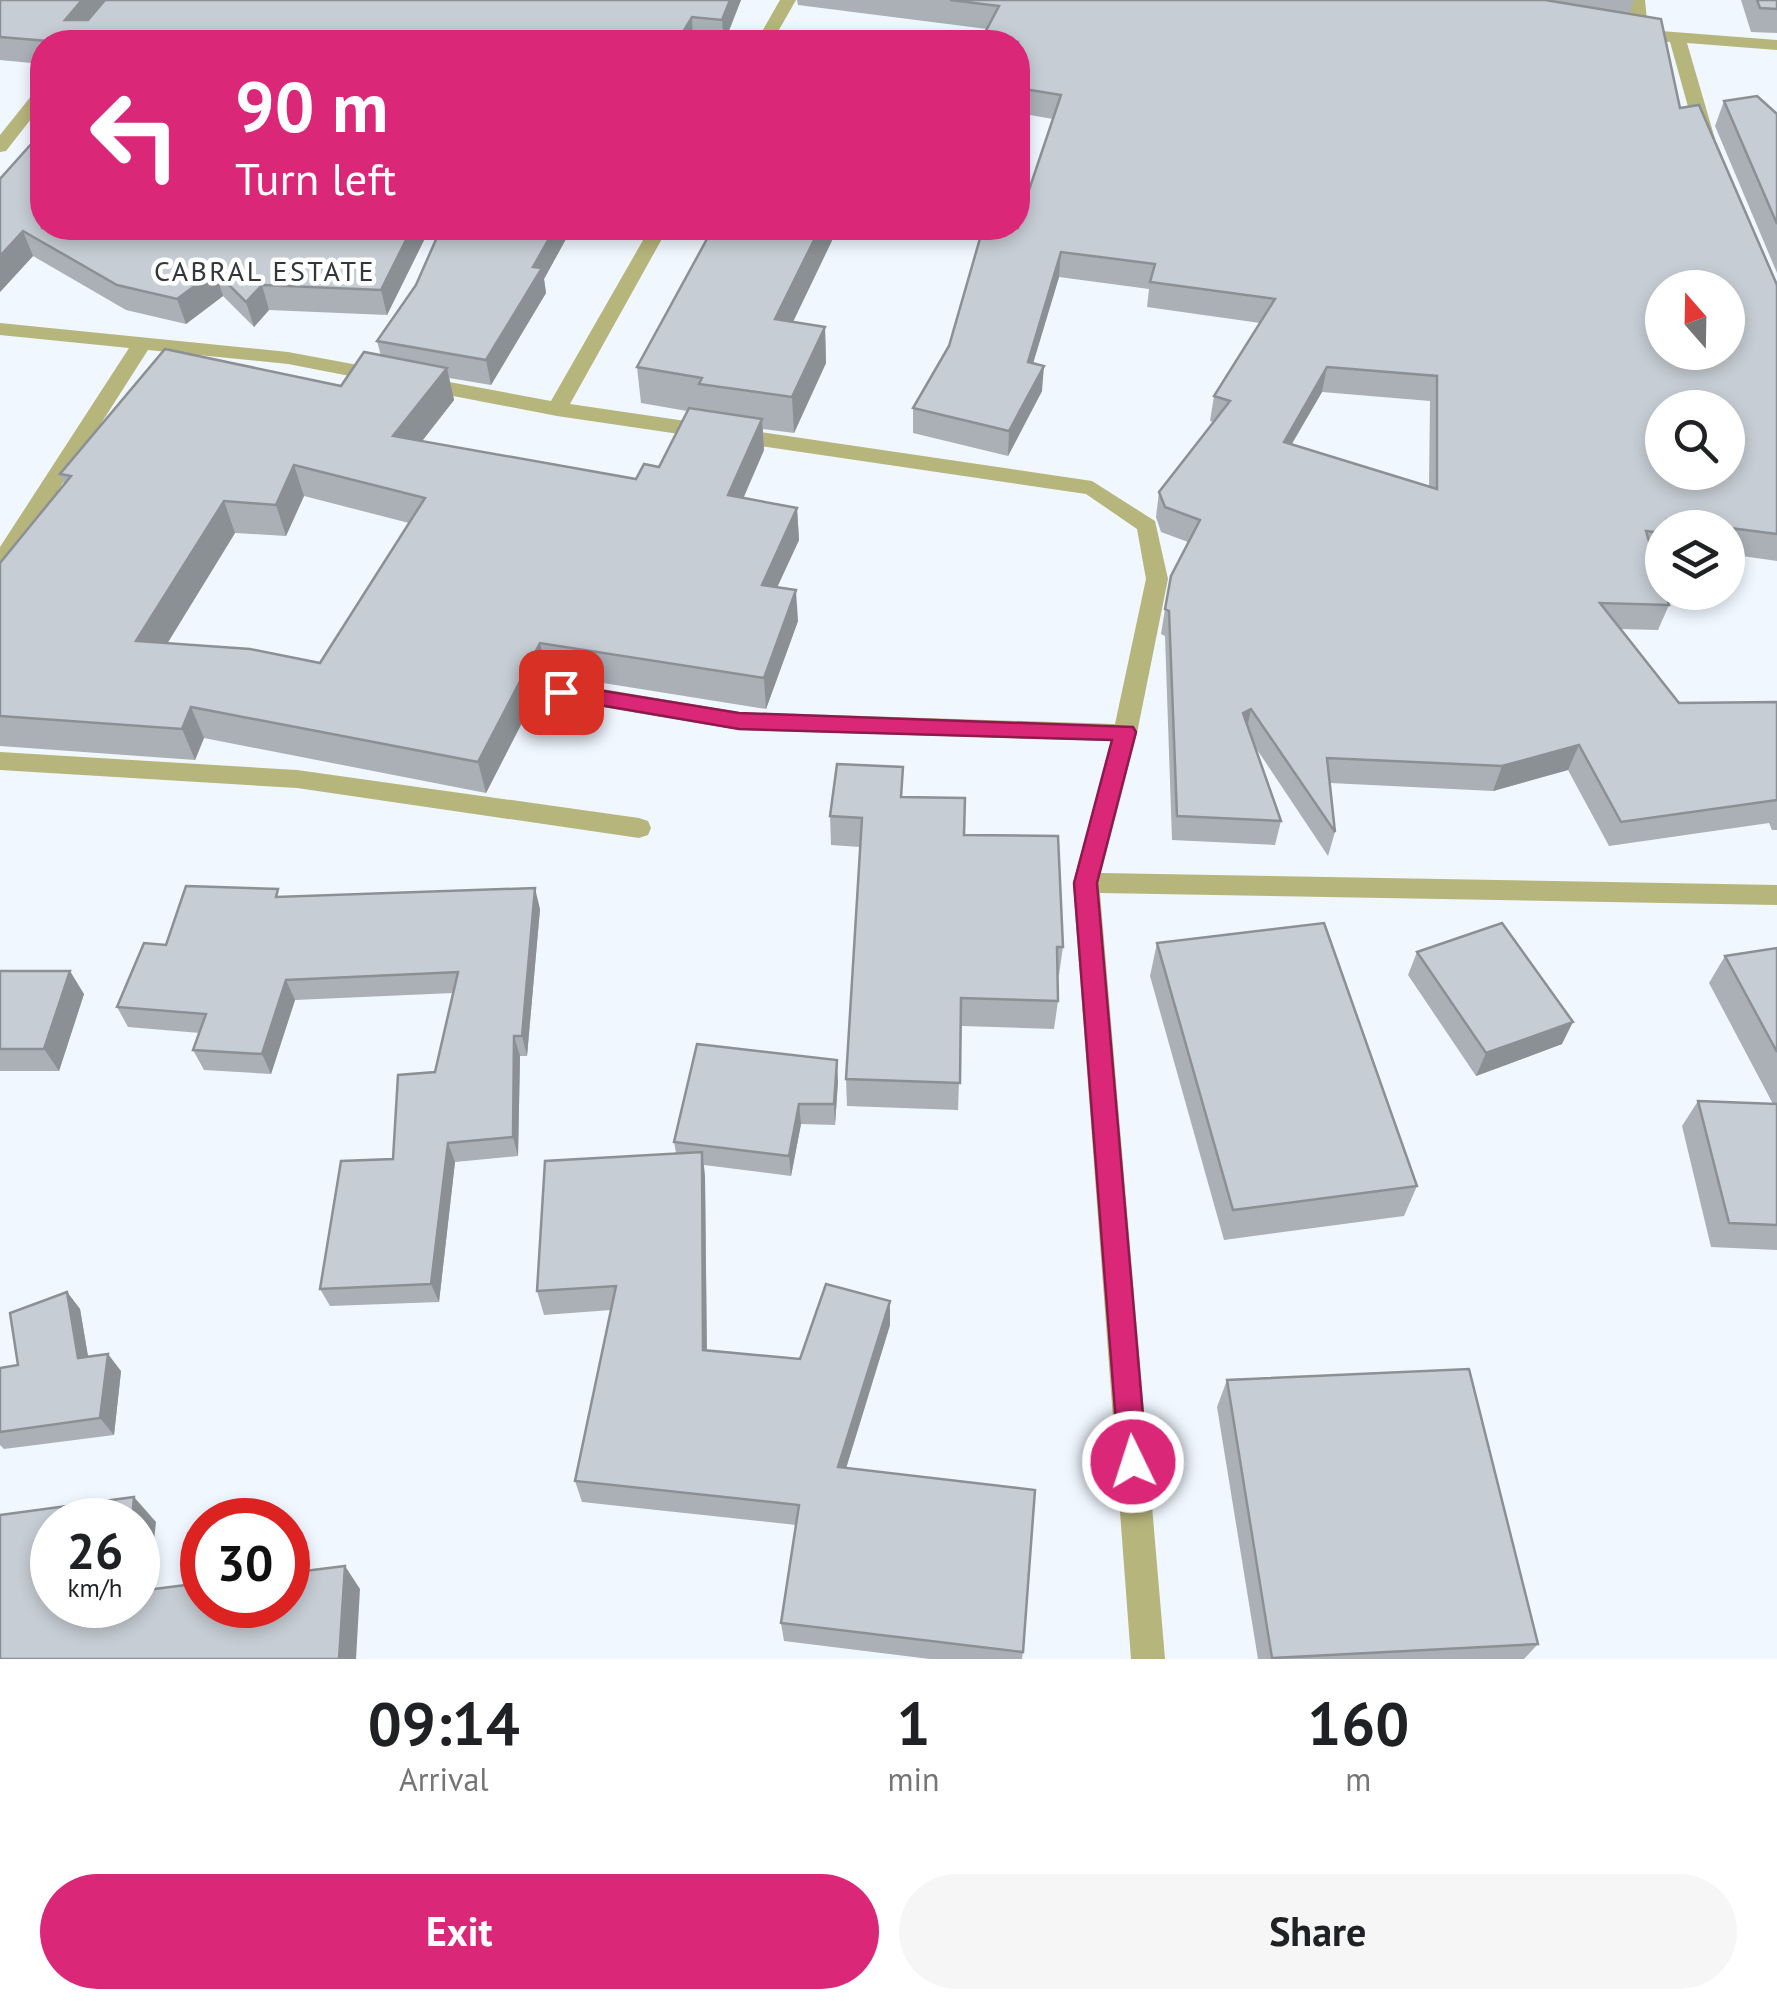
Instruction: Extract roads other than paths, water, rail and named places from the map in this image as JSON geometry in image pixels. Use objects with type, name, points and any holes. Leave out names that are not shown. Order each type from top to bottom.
[{"type":"street","points":[[771,30],[788,0]]},
{"type":"street","points":[[1637,0],[1640,35]]},
{"type":"street","points":[[1620,32],[1777,45]]},
{"type":"street","points":[[1677,38],[1718,165]]},
{"type":"street","points":[[0,147],[30,109]]},
{"type":"street","points":[[556,408],[651,240]]},
{"type":"street","points":[[0,329],[358,368],[556,408],[1092,488],[1147,526],[1157,579],[1125,732],[1086,883],[1148,1659]]},
{"type":"street","points":[[0,564],[141,346]]},
{"type":"street","points":[[358,368],[378,347]]},
{"type":"street","points":[[561,692],[739,721],[1125,732]]},
{"type":"street","points":[[0,761],[298,779],[638,828]]},
{"type":"street","points":[[1086,883],[1777,895]]},
{"type":"district","name":"CABRAL ESTATE","points":[[265,271]]}]
